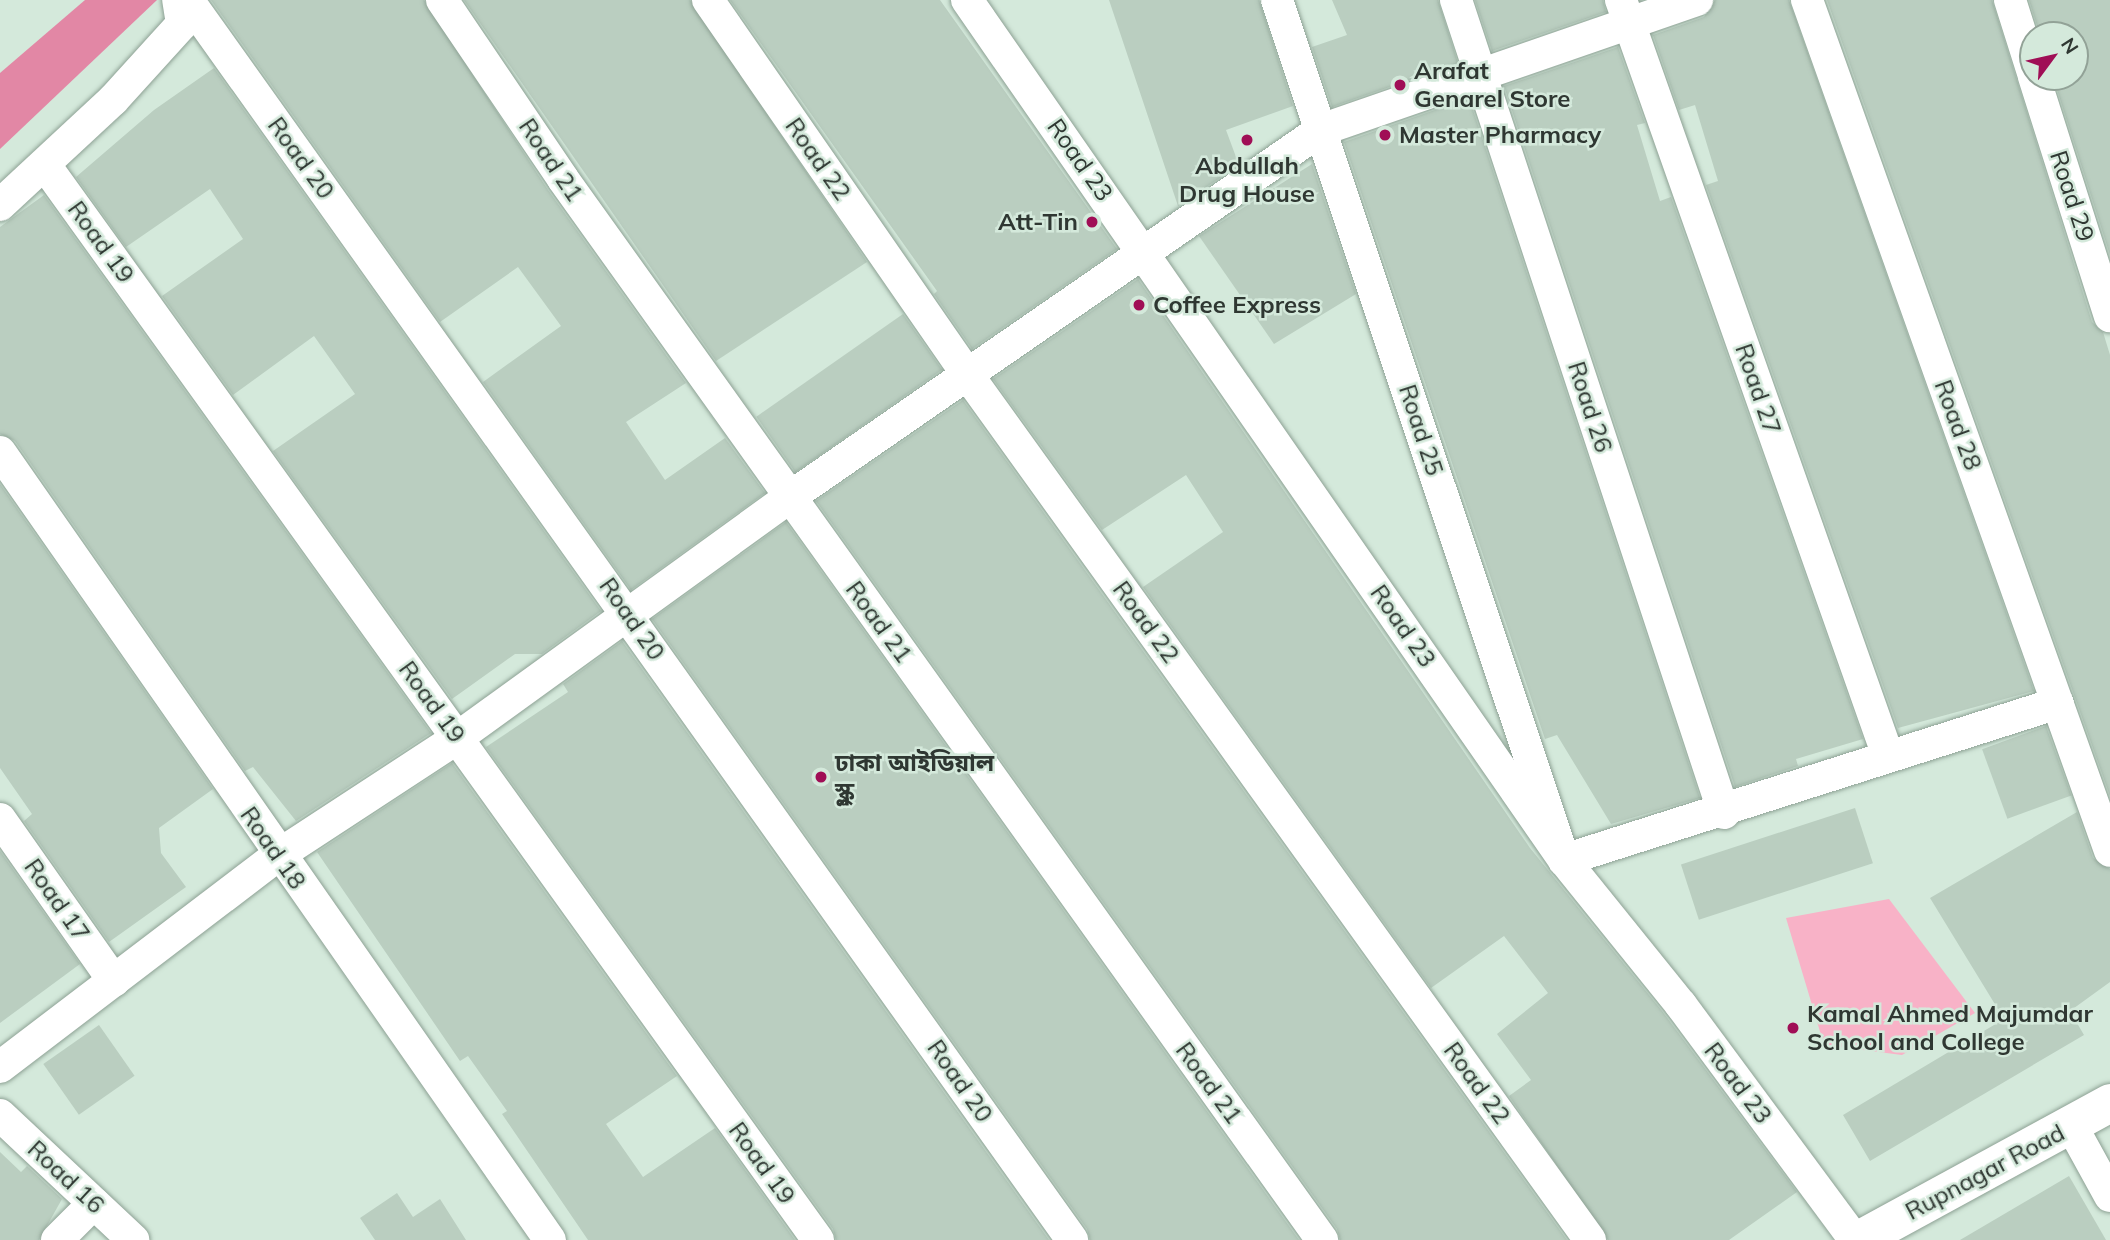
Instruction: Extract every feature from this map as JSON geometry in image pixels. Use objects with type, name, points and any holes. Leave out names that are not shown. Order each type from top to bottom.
[{"type":"street","points":[[0,205],[45,165],[182,24],[178,0]]},
{"type":"street","name":"Road 20","points":[[188,0],[628,613],[1072,1240]]},
{"type":"street","name":"Road 21","points":[[442,0],[563,178],[1322,1240]]},
{"type":"street","name":"Road 22","points":[[708,0],[967,374],[1590,1240]]},
{"type":"street","name":"Road 23","points":[[967,0],[1145,252],[1564,860],[1681,1005],[1857,1240]]},
{"type":"street","name":"Road 25","points":[[1277,0],[1564,860]]},
{"type":"street","name":"Road 26","points":[[1456,0],[1724,813]]},
{"type":"street","points":[[0,1068],[278,856],[457,738],[790,497],[1321,130],[1481,75],[1625,11],[1697,0]]},
{"type":"street","name":"Road 28","points":[[1807,0],[2110,851]]},
{"type":"street","name":"Road 29","points":[[2010,0],[2019,28]]},
{"type":"street","name":"Road 27","points":[[1625,11],[1888,757]]},
{"type":"street","name":"Road 29","points":[[2039,91],[2110,316]]},
{"type":"street","name":"Road 19","points":[[45,165],[818,1240]]},
{"type":"street","name":"Road 18","points":[[0,453],[278,856],[550,1240]]},
{"type":"street","points":[[1564,860],[1724,813],[1888,757],[2058,704]]},
{"type":"street","name":"Road 17","points":[[0,819],[114,981]]},
{"type":"street","name":"Rupnagar Road","points":[[1857,1240],[2110,1103]]},
{"type":"street","name":"Road 16","points":[[0,1115],[132,1240]]},
{"type":"street","points":[[2071,1125],[2110,1196]]},
{"type":"street","points":[[57,1240],[94,1203]]},
{"type":"shaded area","points":[[85,0],[157,0],[0,149],[0,73]]},
{"type":"shaded area","points":[[1889,899],[1975,1013],[1902,1055],[1824,1045],[1786,918]]},
{"type":"building","points":[[211,0],[424,0],[548,190],[686,383],[626,422],[665,480],[725,438],[765,493],[631,590],[483,382],[561,326],[518,267],[440,322]]},
{"type":"building","points":[[464,0],[690,0],[867,262],[716,361]]},
{"type":"building","points":[[730,0],[940,0],[1117,249],[972,349],[934,294],[937,291]]},
{"type":"building","points":[[1109,0],[1259,0],[1293,106],[1226,130],[1239,165],[1178,206]]},
{"type":"building","points":[[1332,0],[1438,0],[1458,63],[1332,107],[1312,47],[1347,35]]},
{"type":"building","points":[[1475,0],[1603,0],[1606,12],[1492,51]]},
{"type":"building","points":[[1715,0],[1789,0],[2034,691],[1898,728],[1706,185],[1718,181],[1695,105],[1679,110],[1653,35],[1704,17]]},
{"type":"building","points":[[1827,0],[1992,0],[2092,322],[2103,332],[2110,355],[2110,796]]},
{"type":"building","points":[[2029,0],[2110,0],[2110,255],[2057,91],[2089,91],[2089,21],[2036,21]]},
{"type":"building","points":[[1618,47],[1645,123],[1637,125],[1660,201],[1671,197],[1863,739],[1796,759],[1798,766],[1735,787],[1504,86]]},
{"type":"building","points":[[214,68],[601,611],[542,654],[515,654],[452,699],[273,451],[355,394],[314,336],[233,395],[162,296],[243,239],[210,189],[126,247],[76,177],[154,110]]},
{"type":"building","points":[[1469,98],[1700,798],[1611,824],[1557,735],[1545,739],[1344,142]]},
{"type":"building","points":[[1312,164],[1356,294],[1274,344],[1199,236]]},
{"type":"building","points":[[44,195],[431,733],[296,821],[253,767],[245,771],[15,441],[0,434],[0,227]]},
{"type":"building","points":[[1138,279],[1530,848],[1662,1011],[1797,1192],[1729,1240],[1608,1240],[1509,1096],[1531,1080],[1497,1034],[1548,993],[1504,936],[1431,988],[1143,587],[1223,532],[1186,475],[1102,530],[993,379]]},
{"type":"building","points":[[903,314],[942,370],[795,472],[756,417]]},
{"type":"building","points":[[963,400],[1567,1240],[1340,1240],[1337,1229],[816,501]]},
{"type":"building","points":[[0,484],[213,789],[159,828],[161,853],[186,887],[109,942],[24,821],[32,814],[0,768]]},
{"type":"building","points":[[786,522],[1299,1240],[1090,1240],[1087,1229],[652,619]]},
{"type":"building","points":[[622,641],[1049,1240],[836,1240],[833,1229],[486,747],[568,692],[563,684]]},
{"type":"building","points":[[2046,726],[2071,796],[2007,819],[1982,749]]},
{"type":"building","points":[[452,763],[677,1076],[606,1124],[643,1177],[715,1128],[795,1240],[588,1240],[502,1114],[507,1111],[468,1056],[460,1061],[317,852]]},
{"type":"building","points":[[1855,808],[1873,863],[1699,920],[1681,865]]},
{"type":"building","points":[[2077,812],[2093,858],[2110,869],[2110,982],[2070,1011],[2084,1035],[1870,1161],[1843,1115],[2004,1019],[1930,898]]},
{"type":"building","points":[[0,851],[80,964],[0,1023]]},
{"type":"building","points":[[99,1025],[135,1076],[79,1115],[43,1064]]},
{"type":"building","points":[[0,1152],[21,1172],[27,1166],[62,1199],[39,1240],[0,1240]]},
{"type":"building","points":[[2069,1176],[2106,1240],[1960,1240]]},
{"type":"building","points":[[397,1193],[413,1217],[440,1199],[466,1240],[375,1240],[360,1218]]},
{"type":"place","name":"Arafat Genarel Store","points":[[1400,85]]},
{"type":"place","name":"Master Pharmacy","points":[[1385,135]]},
{"type":"place","name":"Abdullah Drug House","points":[[1247,140]]},
{"type":"place","name":"Att-Tin","points":[[1092,222]]},
{"type":"place","name":"Coffee Express","points":[[1139,305]]},
{"type":"place","name":"ঢাকা আইডিয়াল স্কুল","points":[[821,777]]},
{"type":"place","name":"Kamal Ahmed Majumdar School and College","points":[[1793,1028]]}]
